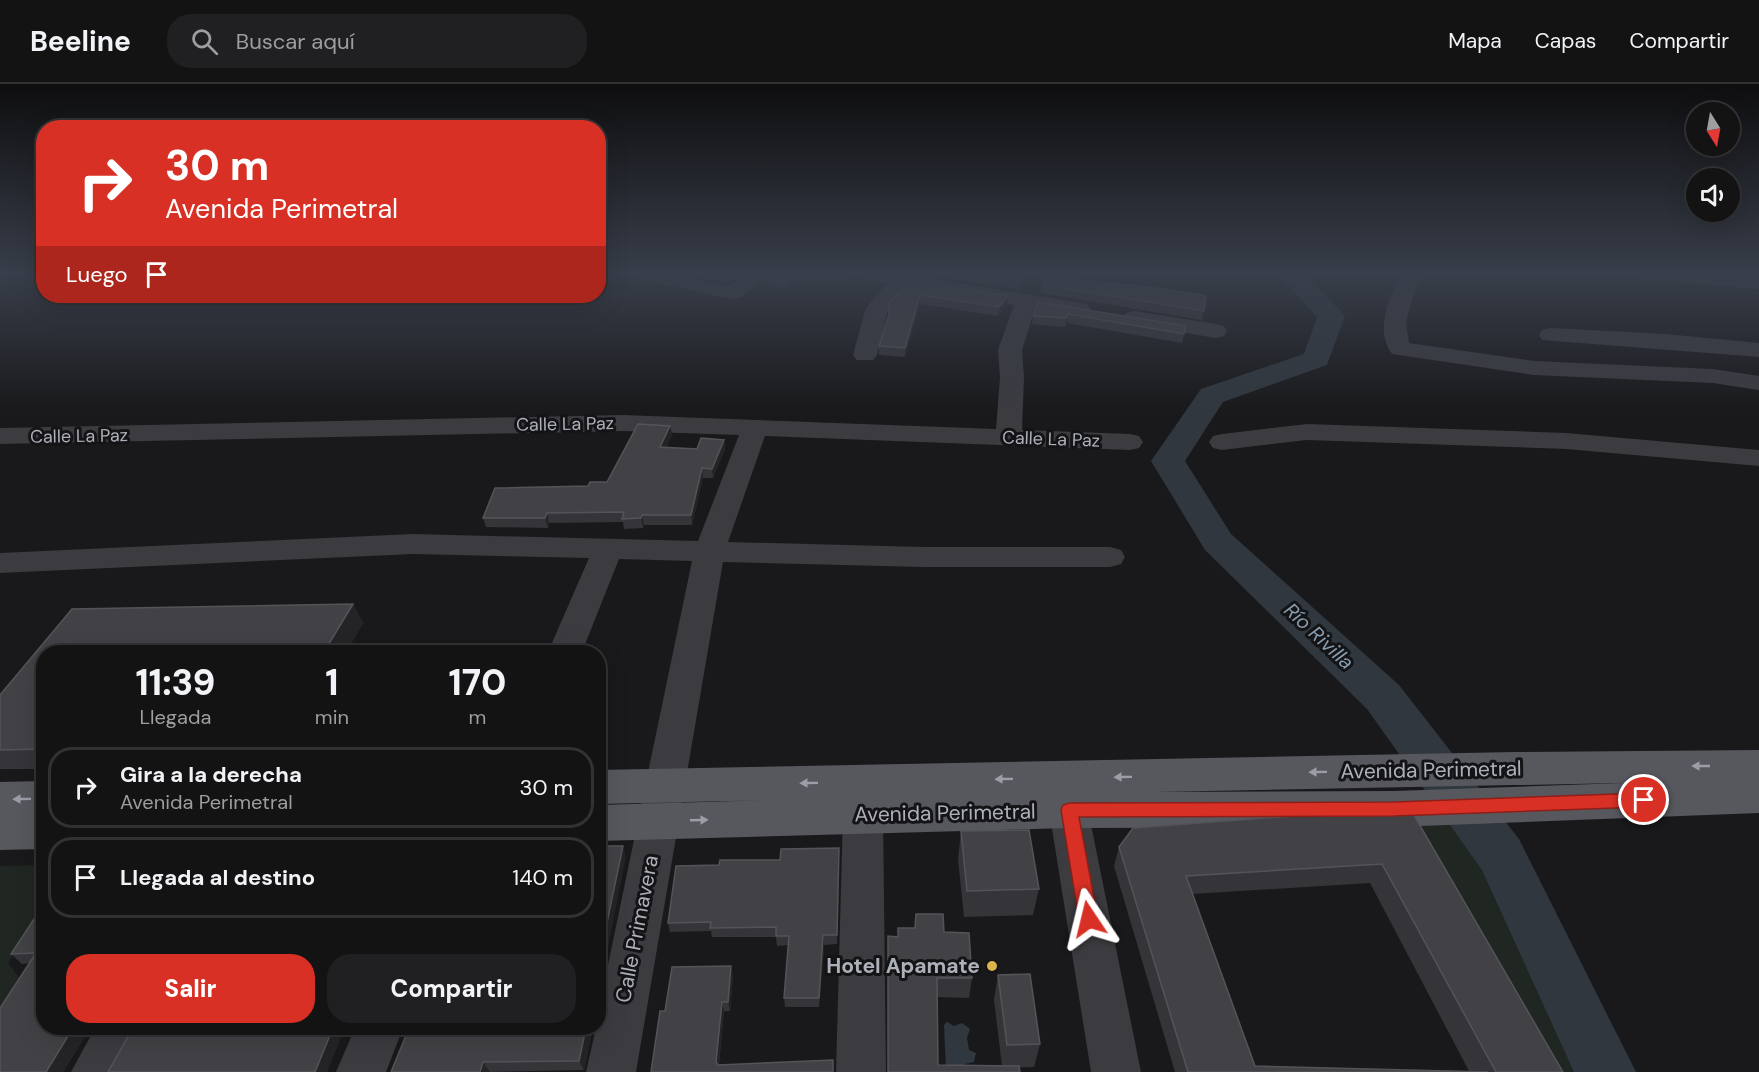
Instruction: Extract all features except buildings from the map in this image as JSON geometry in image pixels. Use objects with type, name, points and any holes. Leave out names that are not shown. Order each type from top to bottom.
[{"type":"main road","name":"Avenida Perimetral","points":[[606,821],[661,804],[1066,794],[1394,809],[1522,786],[1759,766]]},
{"type":"main road","name":"Avenida Perimetral","points":[[606,789],[661,804],[863,814],[1066,794],[1377,770],[1522,786],[1759,795]]},
{"type":"main road","points":[[0,799],[36,798]]},
{"type":"main road","points":[[0,832],[36,831]]},
{"type":"street","points":[[865,355],[874,320]]},
{"type":"street","points":[[1009,438],[1012,377],[1010,350],[1020,320]]},
{"type":"street","points":[[1147,320],[1216,331]]},
{"type":"street","points":[[1395,320],[1394,340],[1400,349],[1534,368],[1713,376],[1759,384]]},
{"type":"street","points":[[1550,335],[1666,341],[1759,350]]},
{"type":"street","name":"Calle La Paz","points":[[0,436],[623,423],[1130,442]]},
{"type":"street","name":"Calle Primavera","points":[[611,1072],[709,552],[755,428]]},
{"type":"street","points":[[1222,442],[1319,432],[1566,441],[1759,458]]},
{"type":"street","points":[[4,567],[413,544],[923,557],[1110,557]]},
{"type":"street","points":[[569,645],[608,549]]},
{"type":"street","points":[[1066,794],[1116,1072]]},
{"type":"street","points":[[861,1072],[863,814]]},
{"type":"street","points":[[96,1072],[118,1035]]},
{"type":"street","points":[[360,1072],[376,1035]]},
{"type":"shaded area","points":[[1400,822],[1471,825],[1491,854],[1596,1072],[1542,1072]]},
{"type":"shaded area","points":[[36,865],[36,921],[8,963],[22,981],[4,1006],[0,1007],[0,866]]},
{"type":"shaded area","points":[[947,1022],[954,1026],[962,1023],[970,1029],[967,1038],[969,1050],[976,1053],[974,1062],[965,1064],[966,1071],[946,1072],[944,1025]]},
{"type":"waterway","name":"Río Rivilla","points":[[1330,320],[1317,359],[1212,396],[1168,461],[1218,542],[1383,697],[1501,855],[1605,1072]]},
{"type":"place","name":"Hotel Apamate","points":[[992,966]]},
{"type":"route","points":[[1089,919],[1070,810],[1394,809],[1644,800]]}]
